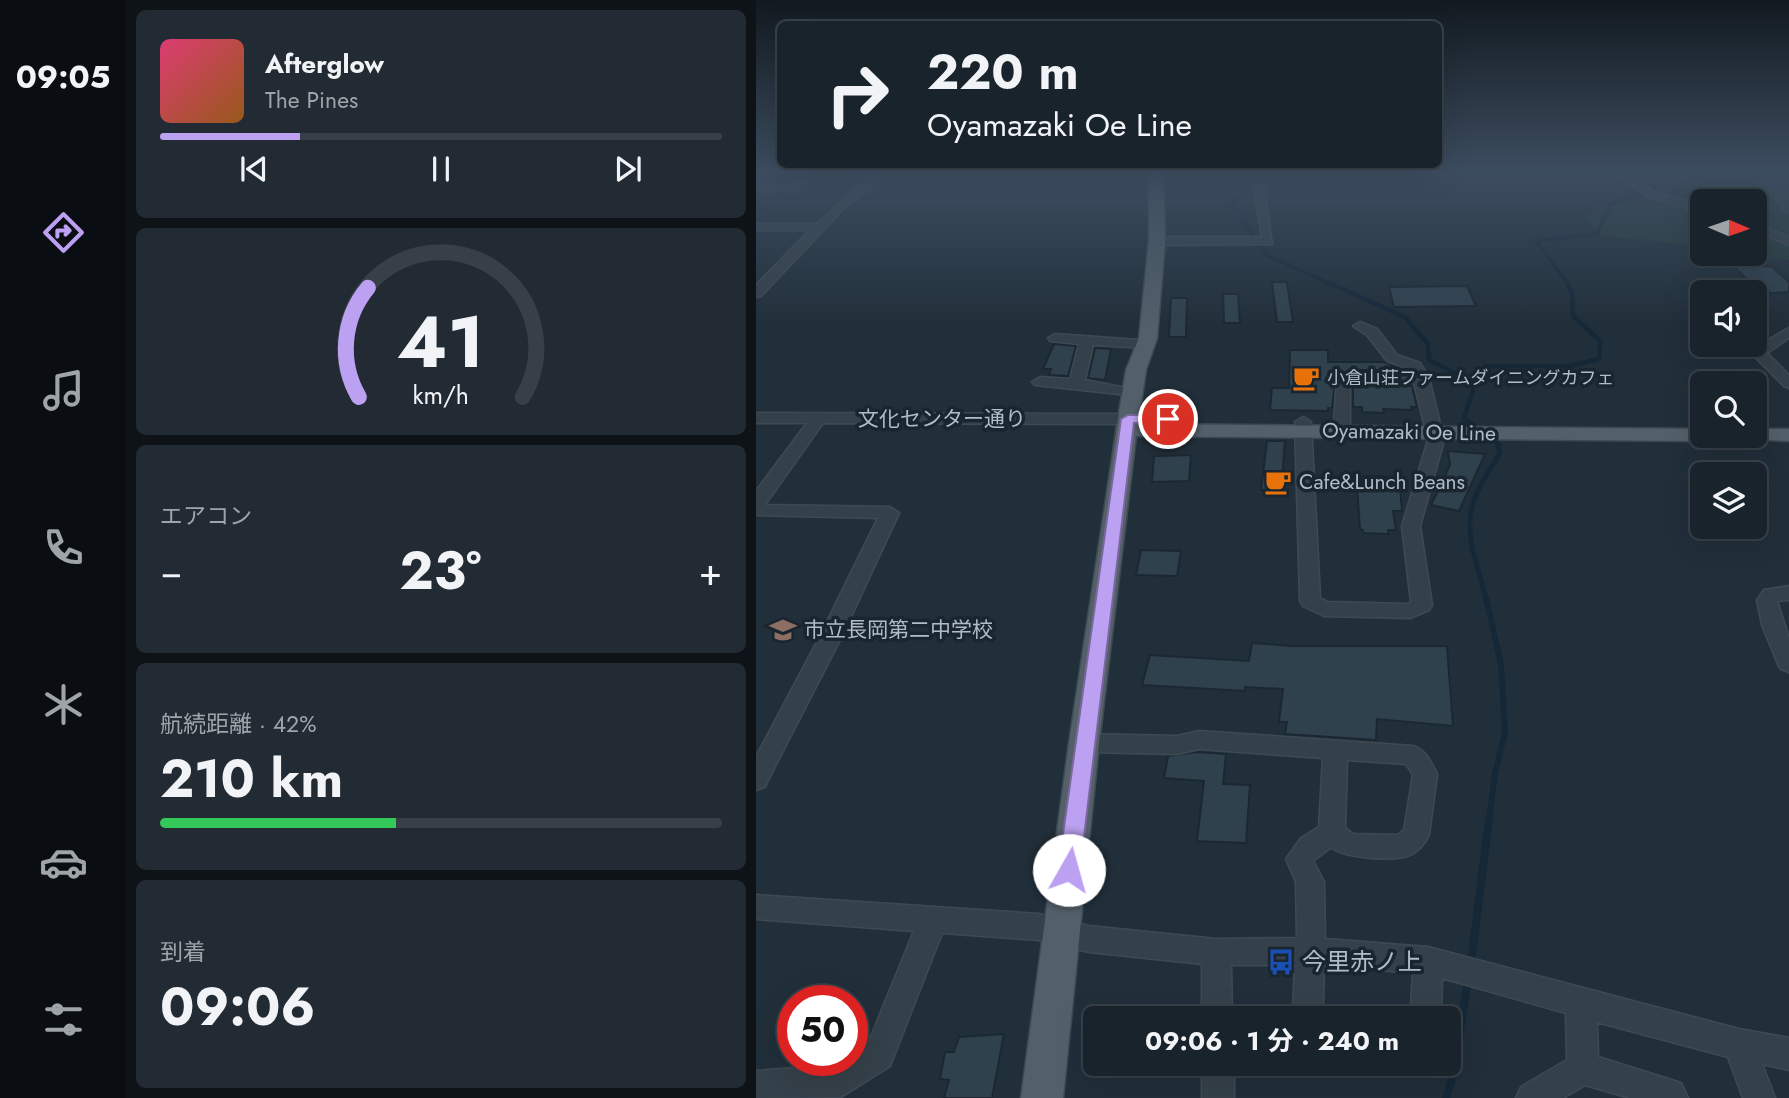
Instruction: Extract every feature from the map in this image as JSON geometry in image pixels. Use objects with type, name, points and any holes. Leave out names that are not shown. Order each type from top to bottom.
[{"type":"main road","points":[[1042,1098],[1084,743],[1127,424],[1136,370],[1147,344],[1157,223]]},
{"type":"main road","name":"Oyamazaki Oe Line","points":[[1127,424],[1433,428],[1690,425]]},
{"type":"main road","name":"Oyamazaki Oe Line","points":[[1303,427],[1342,424],[1690,435]]},
{"type":"main road","points":[[1767,426],[1789,426]]},
{"type":"main road","points":[[1767,435],[1789,435]]},
{"type":"street","points":[[756,293],[824,223]]},
{"type":"street","points":[[1157,241],[1268,241],[1265,223]]},
{"type":"street","points":[[756,227],[821,227]]},
{"type":"street","points":[[1768,232],[1789,241]]},
{"type":"street","points":[[756,275],[775,275]]},
{"type":"street","points":[[1303,427],[1310,601],[1324,609],[1410,611],[1422,606],[1411,526],[1436,440],[1421,378],[1415,366],[1392,358],[1372,332],[1360,326]]},
{"type":"street","points":[[1789,332],[1760,350],[1759,354],[1789,383]]},
{"type":"street","points":[[1055,338],[1147,344]]},
{"type":"street","points":[[1076,384],[1087,340]]},
{"type":"street","points":[[1342,424],[1342,382],[1351,378],[1421,378]]},
{"type":"street","points":[[1040,382],[1076,384],[1132,393]]},
{"type":"street","name":"文化センター通り","points":[[756,418],[815,424]]},
{"type":"street","points":[[756,504],[815,424]]},
{"type":"street","name":"文化センター通り","points":[[756,429],[815,424],[1127,424]]},
{"type":"street","points":[[756,510],[890,513],[831,636],[756,780]]},
{"type":"street","points":[[1789,593],[1771,595],[1767,600],[1773,625],[1789,664]]},
{"type":"street","points":[[1084,743],[1177,745],[1199,740],[1413,755],[1425,774],[1416,835],[1403,846],[1347,845],[1332,832]]},
{"type":"street","points":[[1332,832],[1335,751]]},
{"type":"street","points":[[1308,1006],[1312,951],[1310,882],[1299,859],[1310,846],[1332,832]]},
{"type":"street","points":[[756,906],[1039,927],[1089,939],[1216,952],[1312,951],[1437,963],[1581,1003],[1789,1054]]},
{"type":"street","points":[[756,1087],[841,1081],[879,1055],[933,920]]},
{"type":"street","points":[[1216,952],[1217,1006]]},
{"type":"street","points":[[1427,1006],[1437,963]]},
{"type":"street","points":[[1581,1003],[1583,1068]]},
{"type":"street","points":[[1740,1044],[1759,1098]]},
{"type":"street","points":[[1532,1098],[1583,1068],[1670,1094],[1672,1098]]},
{"type":"street","points":[[1217,1076],[1218,1098]]},
{"type":"green space","points":[[1590,223],[1690,223],[1690,245],[1603,236]]},
{"type":"green space","points":[[1768,223],[1789,223],[1789,260],[1768,260]]},
{"type":"building","points":[[1771,266],[1789,282],[1789,292],[1770,293],[1767,290],[1767,280],[1748,280],[1734,267]]},
{"type":"building","points":[[1272,282],[1287,282],[1293,322],[1277,322]]},
{"type":"building","points":[[1467,286],[1476,306],[1394,307],[1389,287]]},
{"type":"building","points":[[1223,294],[1238,294],[1240,323],[1224,323]]},
{"type":"building","points":[[1171,298],[1187,298],[1186,337],[1169,337]]},
{"type":"building","points":[[1054,344],[1076,346],[1068,376],[1049,375],[1051,369],[1043,369]]},
{"type":"building","points":[[1095,348],[1111,349],[1105,380],[1088,378]]},
{"type":"building","points":[[1290,350],[1328,350],[1328,362],[1384,362],[1405,370],[1351,370],[1336,376],[1332,408],[1328,408],[1328,411],[1270,410],[1272,388],[1289,388]]},
{"type":"building","points":[[1353,386],[1412,386],[1417,407],[1411,407],[1412,410],[1383,409],[1384,413],[1362,412],[1362,407],[1353,407]]},
{"type":"building","points":[[1267,441],[1285,441],[1281,491],[1261,490]]},
{"type":"building","points":[[1448,451],[1485,454],[1459,511],[1431,505],[1450,465]]},
{"type":"building","points":[[1191,455],[1189,481],[1152,482],[1154,456]]},
{"type":"building","points":[[1366,476],[1399,477],[1402,511],[1393,511],[1396,530],[1388,530],[1389,534],[1364,533],[1360,529],[1357,487],[1367,487]]},
{"type":"building","points":[[1141,550],[1181,551],[1177,576],[1136,575]]},
{"type":"building","points":[[1252,643],[1292,646],[1447,646],[1453,726],[1377,719],[1376,740],[1285,734],[1287,722],[1279,722],[1283,689],[1245,687],[1245,691],[1142,685],[1150,655],[1249,661]]},
{"type":"building","points":[[1196,752],[1226,754],[1223,784],[1250,785],[1246,843],[1197,841],[1204,781],[1164,778],[1168,756]]},
{"type":"building","points":[[1004,1034],[992,1098],[944,1098],[949,1080],[940,1079],[945,1052],[954,1052],[959,1037]]},
{"type":"waterway","points":[[1245,223],[1266,255],[1331,284]]},
{"type":"waterway","points":[[1568,284],[1536,241],[1597,234],[1602,223]]},
{"type":"waterway","points":[[1327,282],[1405,317],[1428,344],[1429,360],[1473,382]]},
{"type":"waterway","points":[[1473,382],[1487,375],[1485,366],[1570,366],[1599,359],[1600,341],[1573,316],[1572,293],[1568,284]]},
{"type":"waterway","points":[[1471,424],[1464,418],[1473,391],[1473,382]]},
{"type":"waterway","points":[[1469,422],[1478,429]]},
{"type":"waterway","points":[[1486,599],[1473,548],[1470,518],[1477,492],[1500,453],[1498,444],[1489,436]]},
{"type":"waterway","points":[[1486,598],[1501,664],[1505,732],[1495,774],[1489,820]]},
{"type":"waterway","points":[[1471,964],[1489,819]]},
{"type":"waterway","points":[[1446,1098],[1452,1079],[1468,981]]},
{"type":"place","name":"小倉山荘ファームダイニングカフェ","points":[[1306,378]]},
{"type":"place","name":"Cafe&Lunch Beans","points":[[1278,482]]},
{"type":"place","name":"市立長岡第二中学校","points":[[783,630]]},
{"type":"place","name":"今里赤ノ上","points":[[1281,962]]},
{"type":"route","points":[[1069,870],[1128,419],[1168,419]]}]
